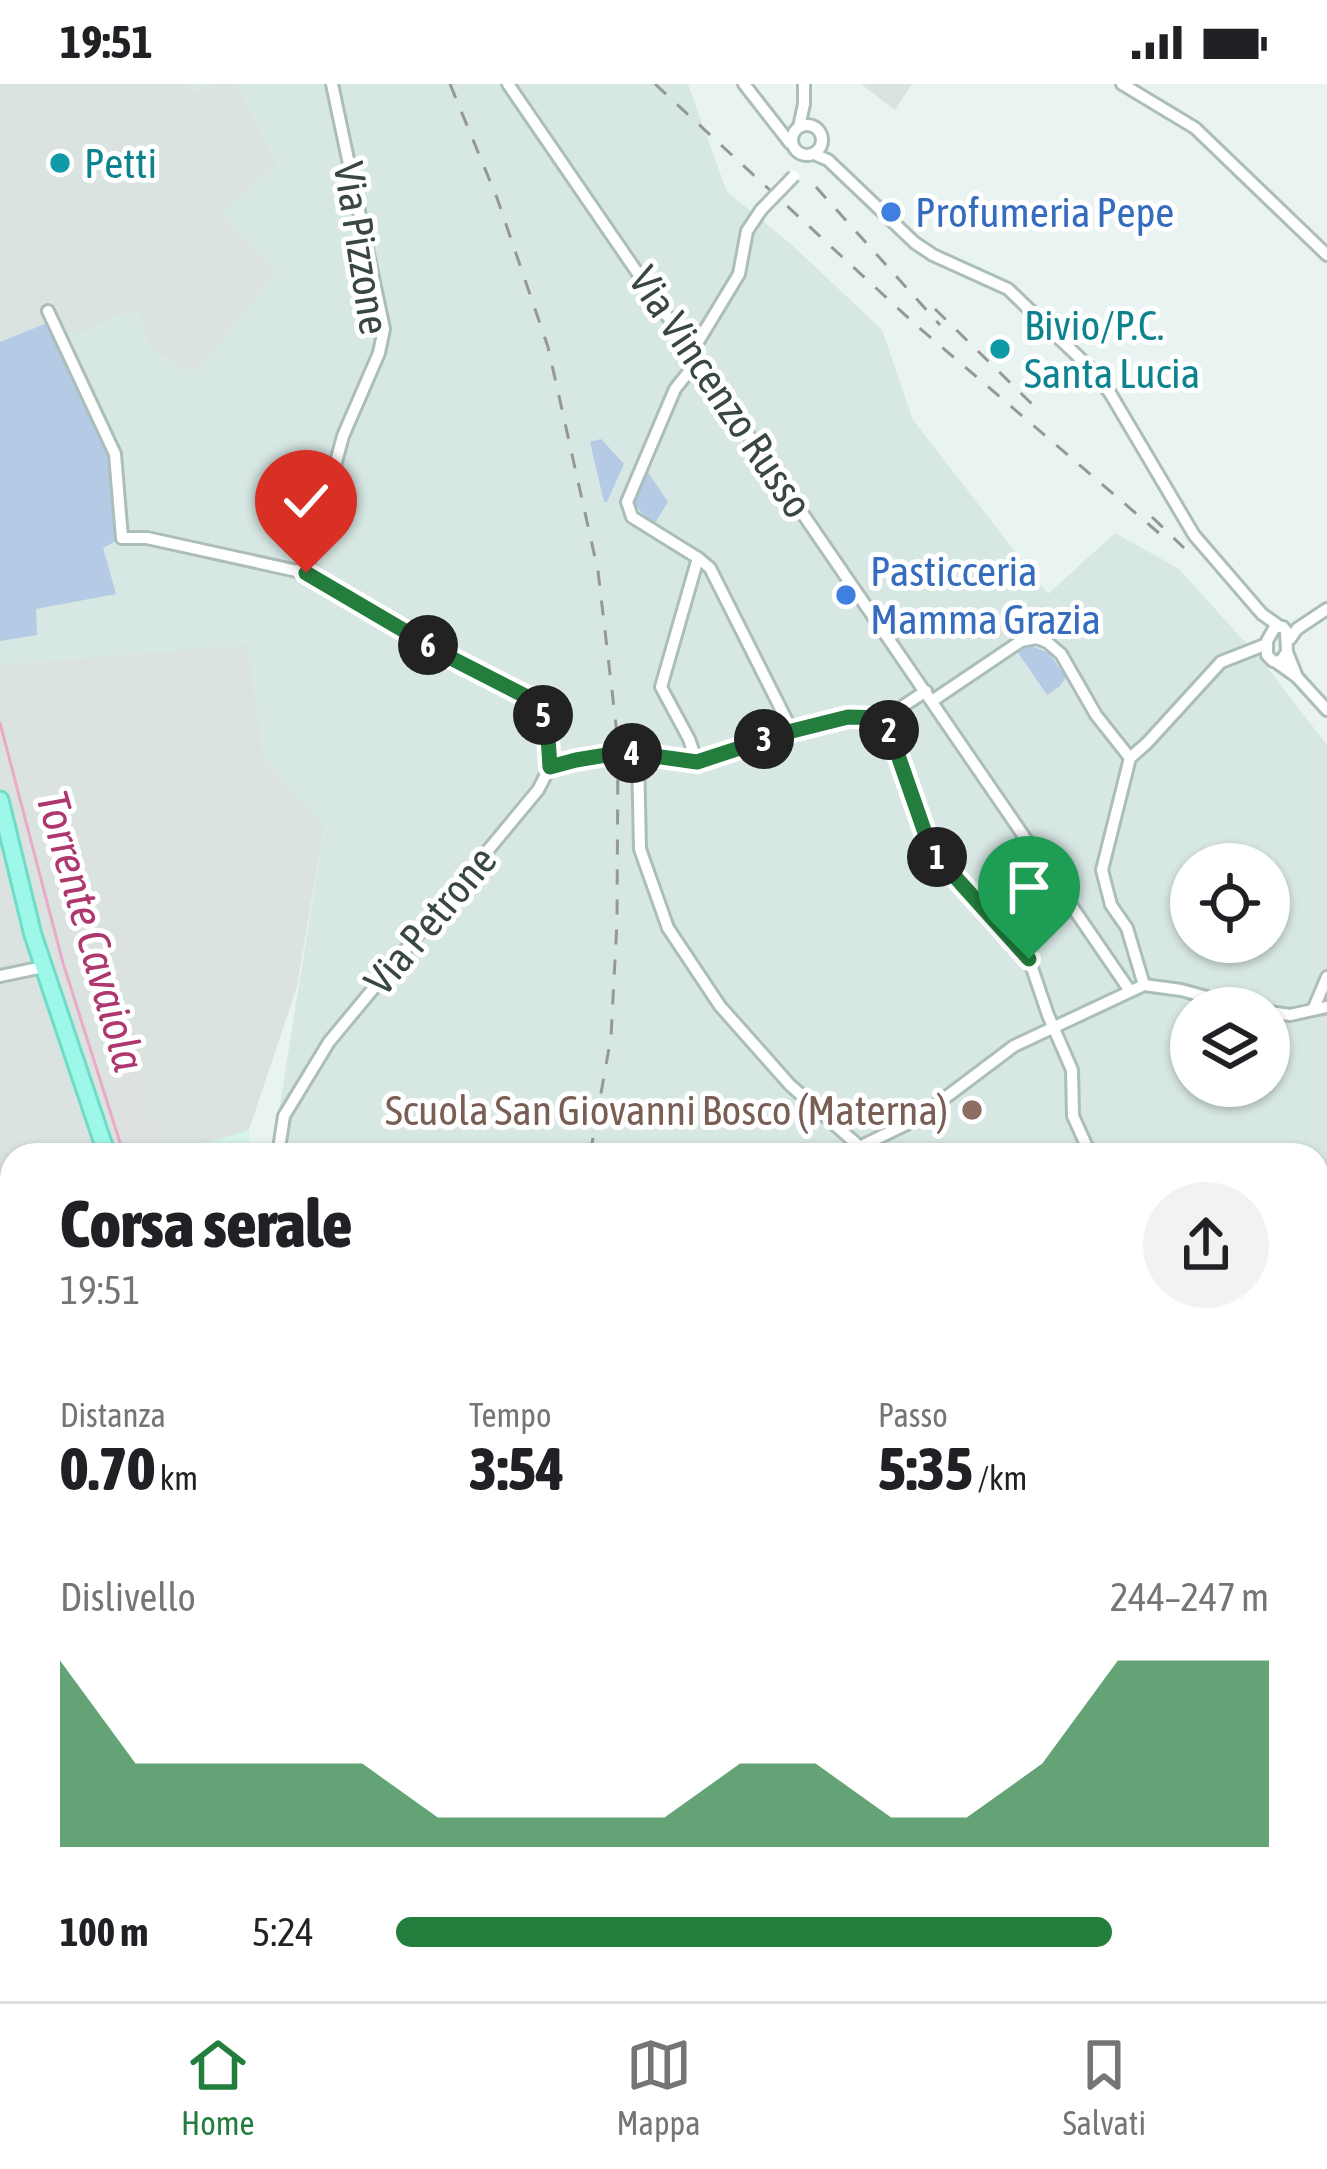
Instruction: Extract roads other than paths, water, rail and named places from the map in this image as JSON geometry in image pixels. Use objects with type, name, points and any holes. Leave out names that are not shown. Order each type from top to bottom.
[{"type":"main road","points":[[0,800],[43,968],[103,1143]]},
{"type":"street","name":"Via Pizzone","points":[[306,573],[343,436],[380,352],[384,329],[332,84]]},
{"type":"street","name":"Via Vincenzo Russo","points":[[508,84],[929,696]]},
{"type":"street","points":[[745,84],[794,148],[828,160],[932,255],[1008,289],[1091,369],[1194,535],[1274,633],[1268,655],[1297,677],[1327,710]]},
{"type":"street","points":[[796,173],[792,137],[804,104],[804,84]]},
{"type":"street","points":[[1122,84],[1195,128],[1327,255]]},
{"type":"street","points":[[804,104],[828,160]]},
{"type":"street","points":[[769,117],[798,128],[817,129]]},
{"type":"street","points":[[792,731],[710,568],[632,517],[627,502],[675,389],[739,274],[747,231],[822,142]]},
{"type":"street","points":[[48,311],[115,454],[122,538],[147,538],[306,573],[529,698],[540,708],[546,724],[550,767],[625,752],[697,762],[848,717],[885,718],[1022,641],[1037,638],[1061,654],[1096,715],[1130,758]]},
{"type":"street","points":[[697,762],[661,687],[698,558]]},
{"type":"street","points":[[1144,985],[1102,870],[1130,758],[1221,662],[1274,633],[1297,629],[1327,609]]},
{"type":"street","points":[[1276,662],[1283,660],[1297,629]]},
{"type":"street","points":[[1274,633],[1288,635],[1297,677]]},
{"type":"street","points":[[929,696],[1130,991]]},
{"type":"street","points":[[885,718],[931,850],[1029,959],[1072,1070],[1073,1116],[1085,1143]]},
{"type":"street","points":[[638,754],[640,849],[668,928],[721,1006],[790,1085],[855,1143]]},
{"type":"street","name":"Via Petrone","points":[[280,1143],[284,1116],[329,1042],[538,790],[550,767]]},
{"type":"street","points":[[0,976],[43,968]]},
{"type":"street","points":[[1313,1010],[1327,977]]},
{"type":"street","points":[[868,1143],[917,1119],[1014,1046],[1144,985],[1170,989]]},
{"type":"street","points":[[1290,1016],[1327,1007]]},
{"type":"street","points":[[373,2001],[387,2001]]},
{"type":"waterway","name":"Torrente Cavaiola","points":[[0,723],[63,963],[120,1143]]},
{"type":"railway","points":[[450,84],[497,198],[548,347],[598,571],[618,742],[617,921],[611,1037],[592,1143]]},
{"type":"railway","points":[[655,84],[916,325],[1160,534]]},
{"type":"railway","points":[[816,187],[940,325]]},
{"type":"railway","points":[[935,309],[1034,406]]},
{"type":"railway","points":[[1152,517],[1184,548]]},
{"type":"place","name":"Petti","points":[[60,163]]},
{"type":"place","name":"Profumeria Pepe","points":[[891,212]]},
{"type":"place","name":"Bivio/P.C. Santa Lucia","points":[[1000,349]]},
{"type":"place","name":"Pasticceria Mamma Grazia","points":[[846,595]]},
{"type":"place","name":"Scuola San Giovanni Bosco (Materna)","points":[[972,1110]]}]
